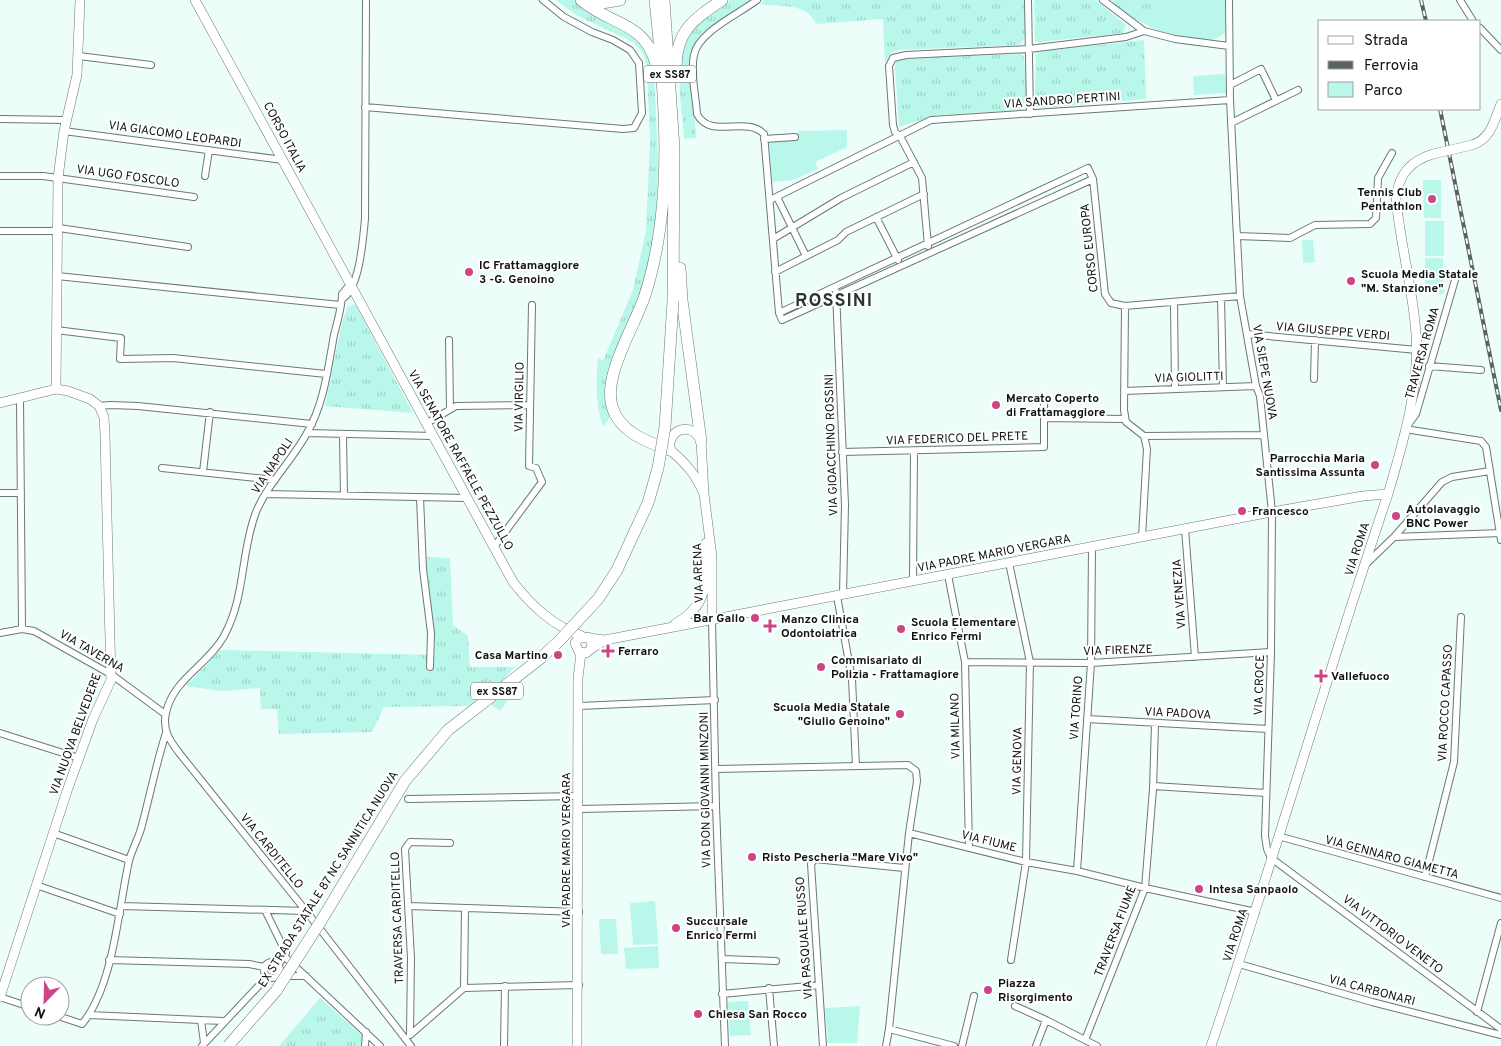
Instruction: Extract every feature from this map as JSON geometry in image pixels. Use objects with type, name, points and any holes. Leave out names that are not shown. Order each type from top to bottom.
[{"type":"highway","points":[[581,0],[596,11],[637,32],[647,42],[653,52],[663,101]]},
{"type":"highway","points":[[589,0],[602,3],[620,0]]},
{"type":"highway","name":"EX STRADA STATALE 87 NC SANNITICA NUOVA","points":[[228,1046],[276,991],[321,921],[405,781],[448,730],[547,652],[592,606],[617,570],[648,504],[658,468],[665,427],[673,301],[675,194],[663,101],[655,0]]},
{"type":"highway","name":"EX STRADA STATALE 87 NC SANNITICA NUOVA","points":[[664,0],[669,148]]},
{"type":"highway","points":[[670,450],[641,438],[628,430],[616,417],[610,393],[613,377],[638,316],[654,265],[669,148],[678,45],[683,33],[692,22],[722,0]]},
{"type":"highway","points":[[675,194],[682,300],[701,441]]},
{"type":"street","points":[[56,389],[58,178],[64,131],[79,56],[80,0]]},
{"type":"street","name":"CORSO ITALIA","points":[[195,0],[352,287]]},
{"type":"street","points":[[352,287],[361,254],[365,219],[366,0]]},
{"type":"street","points":[[365,107],[634,128],[642,112],[639,63],[630,50],[564,17],[543,0]]},
{"type":"street","points":[[757,0],[701,40],[693,58],[697,114],[700,120],[710,126],[754,126],[764,134],[778,313],[782,320],[930,253],[927,244],[922,178],[900,136],[895,132],[893,125],[889,66],[896,56],[1029,49],[1126,37],[1144,31]]},
{"type":"street","points":[[1028,0],[1030,114]]},
{"type":"street","points":[[1103,0],[1144,31],[1175,39],[1229,46]]},
{"type":"street","name":"VIA SIEPE NUOVA","points":[[1230,0],[1230,100],[1240,296],[1256,386],[1260,396],[1272,512]]},
{"type":"street","points":[[1460,0],[1472,20]]},
{"type":"street","points":[[1481,29],[1501,49]]},
{"type":"street","points":[[1492,39],[1501,43]]},
{"type":"street","points":[[79,56],[151,65]]},
{"type":"street","points":[[1230,85],[1261,69],[1276,100]]},
{"type":"street","points":[[1231,123],[1298,90]]},
{"type":"street","name":"VIA SANDRO PERTINI","points":[[900,136],[931,120],[1230,100]]},
{"type":"street","name":"VIA ROMA","points":[[1211,1046],[1256,912],[1271,858],[1388,494],[1405,429],[1417,350],[1414,317],[1396,198],[1397,186],[1408,167],[1420,158],[1472,145],[1484,140],[1501,104]]},
{"type":"street","points":[[0,119],[66,120]]},
{"type":"street","name":"VIA GIACOMO LEOPARDI","points":[[64,131],[283,160]]},
{"type":"street","points":[[770,200],[900,136]]},
{"type":"street","points":[[764,139],[795,137]]},
{"type":"street","points":[[205,176],[209,150]]},
{"type":"street","points":[[1236,236],[1290,238],[1315,225],[1370,224],[1376,218],[1378,178],[1392,153]]},
{"type":"street","points":[[773,239],[841,198],[914,162]]},
{"type":"street","name":"CORSO EUROPA","points":[[927,244],[1088,168],[1093,179],[1104,294],[1111,303],[1125,306]]},
{"type":"street","name":"VIA UGO FOSCOLO","points":[[0,176],[58,178],[194,197]]},
{"type":"street","name":"CORSO EUROPA","points":[[930,253],[1093,179]]},
{"type":"street","points":[[775,272],[838,240],[846,232],[924,194]]},
{"type":"street","points":[[777,196],[806,256]]},
{"type":"street","points":[[876,217],[901,266]]},
{"type":"street","points":[[0,231],[52,231],[59,228],[188,248]]},
{"type":"street","points":[[778,313],[927,244]]},
{"type":"street","points":[[883,264],[887,272]]},
{"type":"street","points":[[57,276],[341,302]]},
{"type":"street","name":"TRAVERSA ROMA","points":[[1405,429],[1416,414],[1455,280]]},
{"type":"street","name":"VIA GIOACCHINO ROSSINI","points":[[836,286],[845,505],[840,595],[852,679],[856,766]]},
{"type":"street","name":"VIA NAPOLI","points":[[166,714],[175,688],[198,667],[223,638],[238,603],[246,549],[256,512],[312,424],[326,374],[344,290],[352,287]]},
{"type":"street","name":"VIA SENATORE RAFFAELE PEZZULLO","points":[[352,287],[494,547],[523,595],[547,617],[565,630],[585,636]]},
{"type":"street","points":[[1240,296],[1125,306],[1124,391],[1126,422],[1144,436],[1264,435]]},
{"type":"street","points":[[1220,298],[1223,387]]},
{"type":"street","points":[[1174,302],[1176,389]]},
{"type":"street","name":"VIA VIRGILIO","points":[[494,547],[542,482],[536,468],[529,466],[532,305]]},
{"type":"street","points":[[56,330],[121,338],[120,359],[174,358],[326,374]]},
{"type":"street","name":"VIA GIUSEPPE VERDI","points":[[1247,334],[1417,350]]},
{"type":"street","points":[[448,340],[450,409]]},
{"type":"street","points":[[1314,379],[1315,340]]},
{"type":"street","points":[[1429,366],[1481,370]]},
{"type":"street","name":"VIA GIOLITTI","points":[[1124,391],[1256,386]]},
{"type":"street","points":[[0,403],[56,389],[90,399],[102,410],[118,406],[210,412],[312,424]]},
{"type":"street","points":[[0,633],[22,629],[20,399]]},
{"type":"street","points":[[427,423],[456,406],[530,405]]},
{"type":"street","points":[[1044,405],[1044,418],[1126,419]]},
{"type":"street","name":"VIA NUOVA BELVEDERE","points":[[0,997],[78,758],[112,675],[102,410]]},
{"type":"street","points":[[203,472],[210,412]]},
{"type":"street","name":"VIA FEDERICO DEL PRETE","points":[[842,452],[1044,447],[1044,418]]},
{"type":"street","points":[[701,441],[698,434],[684,428],[677,430],[669,442],[670,450],[687,464],[698,480],[704,494]]},
{"type":"street","points":[[1394,537],[1501,536],[1486,447],[1481,441],[1405,429]]},
{"type":"street","points":[[307,433],[434,436]]},
{"type":"street","points":[[343,435],[344,496]]},
{"type":"street","points":[[1142,537],[1147,449],[1144,436]]},
{"type":"street","name":"VIA ARENA","points":[[701,441],[704,494],[712,557],[712,620]]},
{"type":"street","points":[[913,581],[914,451]]},
{"type":"street","points":[[162,468],[275,480]]},
{"type":"street","points":[[1364,565],[1394,537],[1442,482],[1452,478],[1490,471]]},
{"type":"street","points":[[0,493],[21,492]]},
{"type":"street","points":[[266,494],[467,498]]},
{"type":"street","name":"VIA PADRE MARIO VERGARA","points":[[585,636],[605,640],[1272,512],[1363,496],[1388,494]]},
{"type":"street","points":[[420,498],[423,569],[431,633],[430,667]]},
{"type":"street","name":"VIA CROCE","points":[[1271,858],[1265,836],[1271,652],[1272,512]]},
{"type":"street","name":"VIA ARENA","points":[[668,628],[684,618],[701,602],[708,525]]},
{"type":"street","name":"VIA VENEZIA","points":[[1185,529],[1195,657]]},
{"type":"street","name":"VIA TORINO","points":[[1077,871],[1091,663],[1092,547]]},
{"type":"street","name":"VIA GENOVA","points":[[1009,563],[1030,662],[1026,862],[1011,960]]},
{"type":"street","name":"VIA MILANO","points":[[948,575],[965,662],[969,848]]},
{"type":"street","name":"VIA ROCCO CAPASSO","points":[[1425,877],[1454,762],[1461,617]]},
{"type":"street","name":"VIA DON GIOVANNI MINZONI","points":[[712,620],[716,806],[725,1046]]},
{"type":"street","name":"VIA TAVERNA","points":[[22,629],[34,631],[112,675],[166,714]]},
{"type":"street","name":"VIA SENATORE RAFFAELE PEZZULLO","points":[[565,630],[575,645]]},
{"type":"street","points":[[585,636],[592,643],[592,649],[581,653],[575,645],[577,639],[585,636]]},
{"type":"street","name":"VIA PADRE MARIO VERGARA","points":[[592,649],[605,640]]},
{"type":"street","name":"VIA FIRENZE","points":[[965,662],[1091,663],[1271,652]]},
{"type":"street","name":"VIA PADRE MARIO VERGARA","points":[[577,1046],[579,985],[578,706],[581,653]]},
{"type":"street","points":[[578,706],[715,700]]},
{"type":"street","points":[[70,1020],[82,1024],[89,1015],[109,960],[130,860],[141,827],[166,733],[166,714]]},
{"type":"street","name":"VIA PADOVA","points":[[1087,719],[1268,729]]},
{"type":"street","name":"TRAVERSA FIUME","points":[[1085,1040],[1144,888],[1153,786],[1155,724]]},
{"type":"street","points":[[0,733],[78,758]]},
{"type":"street","name":"VIA CARDITELLO","points":[[166,733],[180,754],[408,1036],[411,1046]]},
{"type":"street","points":[[716,769],[908,765],[916,770],[917,781],[908,833],[886,1046]]},
{"type":"street","points":[[1153,786],[1266,793]]},
{"type":"street","points":[[408,798],[578,796]]},
{"type":"street","points":[[578,809],[716,806]]},
{"type":"street","points":[[53,833],[130,860]]},
{"type":"street","name":"VIA FIUME","points":[[908,833],[1026,862],[1077,871],[1144,888],[1256,912]]},
{"type":"street","name":"VIA GENNARO GIAMETTA","points":[[1278,836],[1501,898]]},
{"type":"street","name":"TRAVERSA CARDITELLO","points":[[408,1036],[409,906],[405,851],[410,842],[450,843]]},
{"type":"street","name":"VIA VITTORIO VENETO","points":[[1271,858],[1501,1029]]},
{"type":"street","name":"VIA PASQUALE RUSSO","points":[[823,1046],[810,867],[812,861],[815,859],[904,868]]},
{"type":"street","points":[[36,884],[121,910],[306,911]]},
{"type":"street","points":[[409,906],[579,912]]},
{"type":"street","points":[[464,988],[465,908]]},
{"type":"street","points":[[265,910],[284,948],[285,956],[380,1046]]},
{"type":"street","points":[[1477,1012],[1501,923]]},
{"type":"street","points":[[278,965],[285,956]]},
{"type":"street","points":[[722,959],[776,961]]},
{"type":"street","points":[[109,960],[249,964],[264,967]]},
{"type":"street","points":[[278,965],[270,962],[264,967],[263,972],[272,979],[278,976],[306,976]]},
{"type":"street","name":"VIA CARBONARI","points":[[1239,964],[1372,1002],[1501,1035]]},
{"type":"street","points":[[278,965],[280,971],[278,976]]},
{"type":"street","points":[[203,1045],[223,1021],[267,977]]},
{"type":"street","points":[[408,1036],[464,988],[579,985]]},
{"type":"street","points":[[722,994],[769,988],[819,985]]},
{"type":"street","points":[[504,1046],[505,986]]},
{"type":"street","points":[[769,988],[774,1046]]},
{"type":"street","points":[[962,1046],[974,996]]},
{"type":"street","points":[[0,997],[20,1004]]},
{"type":"street","points":[[1015,1006],[1097,1046]]},
{"type":"street","points":[[89,1015],[223,1021]]},
{"type":"street","points":[[200,1020],[203,1045]]},
{"type":"street","points":[[1036,1046],[1046,1020]]},
{"type":"street","points":[[889,1029],[954,1046]]},
{"type":"street","points":[[365,1046],[366,1032]]},
{"type":"green space","points":[[556,0],[575,0],[586,9],[639,36],[654,66],[658,163],[656,234],[648,274],[612,366],[611,416],[603,427],[597,392],[598,358],[603,361],[633,290],[646,231],[650,141],[647,69],[643,53],[633,42],[576,15]]},
{"type":"green space","points":[[730,0],[751,0],[709,30],[695,45],[691,55],[696,138],[684,139],[679,78],[683,48],[689,35],[698,23]]},
{"type":"green space","points":[[764,0],[1025,0],[1026,30],[1023,41],[1019,45],[896,50],[891,53],[885,63],[883,19],[816,24],[812,17],[800,9],[761,4]]},
{"type":"green space","points":[[1034,0],[1096,0],[1126,25],[1123,33],[1035,41]]},
{"type":"green space","points":[[1112,0],[1225,0],[1225,33],[1215,39],[1190,38],[1175,34],[1143,23],[1130,16]]},
{"type":"green space","points":[[1152,0],[1225,0],[1225,33],[1215,39],[1173,35],[1149,27]]},
{"type":"green space","points":[[1144,40],[1146,99],[1043,108],[1035,99],[1036,54],[1041,51]]},
{"type":"green space","points":[[1021,54],[1024,57],[1027,99],[1020,110],[937,115],[899,127],[895,68],[896,62],[900,59]]},
{"type":"green space","points":[[1225,74],[1226,93],[1194,95],[1193,76]]},
{"type":"green space","points":[[847,130],[847,147],[815,162],[818,169],[793,180],[772,182],[769,141],[798,139],[798,131]]},
{"type":"green space","name":"Tennis Club Pentathlon","points":[[1423,180],[1441,180],[1441,218],[1424,218]]},
{"type":"green space","points":[[1425,221],[1444,221],[1444,256],[1425,256]]},
{"type":"green space","points":[[1302,240],[1313,240],[1315,262],[1303,263]]},
{"type":"green space","points":[[1425,258],[1443,258],[1444,294],[1425,294]]},
{"type":"green space","points":[[355,304],[413,413],[325,406],[342,322],[348,307]]},
{"type":"green space","points":[[426,557],[450,558],[453,625],[468,636],[470,667],[515,667],[493,690],[470,706],[384,707],[372,732],[279,734],[277,709],[261,709],[260,688],[222,691],[186,686],[220,650],[435,655]]},
{"type":"green space","points":[[502,681],[515,690],[500,711],[487,702]]},
{"type":"green space","points":[[655,901],[658,944],[633,945],[630,903]]},
{"type":"green space","points":[[599,919],[616,919],[618,954],[601,954]]},
{"type":"green space","points":[[658,946],[659,968],[626,969],[624,948]]},
{"type":"green space","points":[[320,998],[363,1036],[362,1046],[279,1046]]},
{"type":"green space","points":[[748,1001],[751,1035],[730,1036],[728,1002]]},
{"type":"green space","points":[[860,1006],[857,1043],[828,1043],[825,1008]]},
{"type":"railway","points":[[1421,0],[1426,20]]},
{"type":"railway","points":[[1440,110],[1501,410]]},
{"type":"place","name":"Tennis Club Pentathlon","points":[[1432,199]]},
{"type":"place","name":"IC Frattamaggiore 3 -G. Genoino","points":[[469,272]]},
{"type":"place","name":"Scuola Media Statale \"M. Stanzione\"","points":[[1351,281]]},
{"type":"place","name":"Mercato Coperto di Frattamaggiore","points":[[996,405]]},
{"type":"place","name":"Parrocchia Maria Santissima Assunta","points":[[1375,465]]},
{"type":"place","name":"Francesco","points":[[1242,511]]},
{"type":"place","name":"Autolavaggio BNC Power","points":[[1396,516]]},
{"type":"place","name":"Bar Gallo","points":[[755,618]]},
{"type":"place","name":"Manzo Clinica Odontoiatrica","points":[[770,626]]},
{"type":"place","name":"Scuola Elementare Enrico Fermi","points":[[901,629]]},
{"type":"place","name":"Ferraro","points":[[608,651]]},
{"type":"place","name":"Casa Martino","points":[[558,655]]},
{"type":"place","name":"Commisariato di Polizia - Frattamagiore","points":[[821,667]]},
{"type":"place","name":"Vallefuoco","points":[[1321,676]]},
{"type":"place","name":"Scuola Media Statale \"Giulio Genoino\"","points":[[900,714]]},
{"type":"place","name":"Risto Pescheria \"Mare Vivo\"","points":[[752,857]]},
{"type":"place","name":"Intesa Sanpaolo","points":[[1199,889]]},
{"type":"place","name":"Succursale Enrico Fermi","points":[[676,928]]},
{"type":"place","name":"Piazza Risorgimento","points":[[988,990]]},
{"type":"place","name":"Chiesa San Rocco","points":[[698,1014]]},
{"type":"district","name":"ROSSINI","points":[[834,300]]}]
